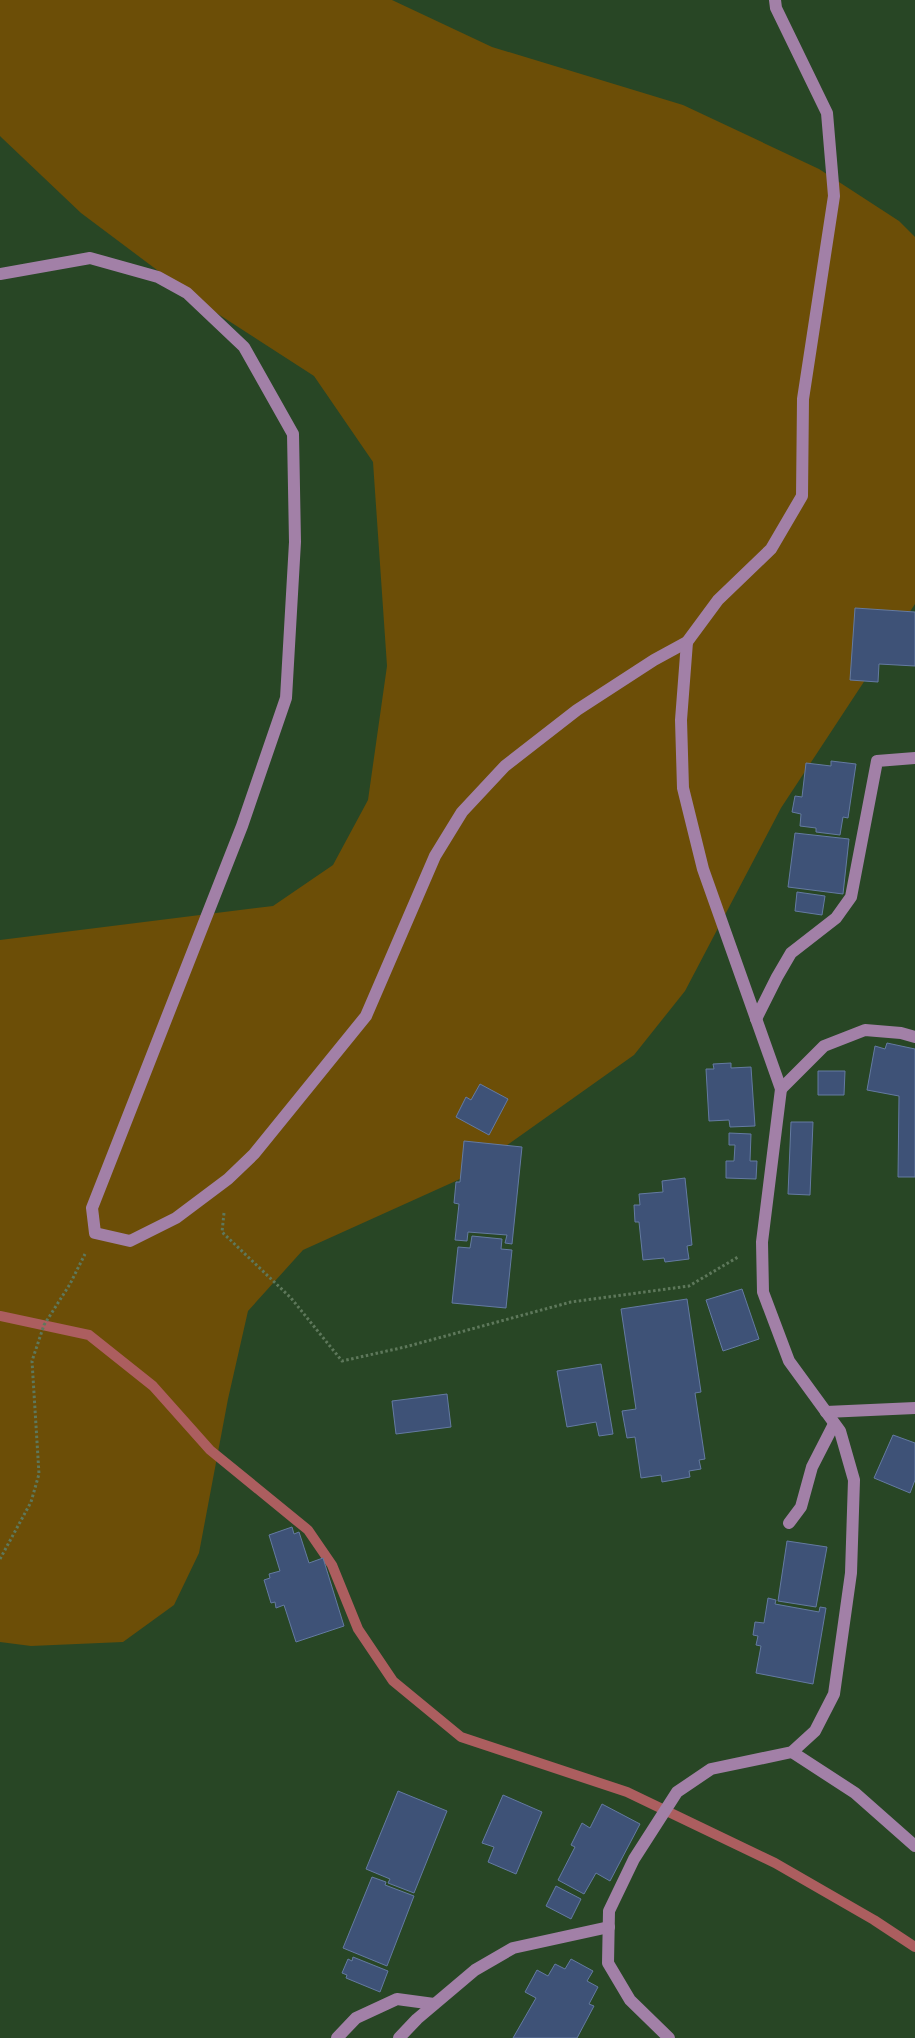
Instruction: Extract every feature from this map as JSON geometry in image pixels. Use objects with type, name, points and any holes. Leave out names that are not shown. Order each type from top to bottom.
[{"type":"street","points":[[0,274],[90,258],[158,277],[187,293],[244,348],[293,434],[295,542],[286,698],[242,826],[92,1208],[96,1233],[130,1241],[176,1218],[228,1180],[254,1154],[366,1016],[435,856],[462,812],[505,766],[577,710],[654,660],[687,642],[718,600],[771,549],[802,496],[803,400],[834,196],[827,112],[776,8],[774,0]]},
{"type":"street","points":[[669,2038],[630,2000],[608,1964],[609,1910],[634,1859],[676,1792],[711,1769],[792,1752],[816,1731],[834,1694],[851,1573],[854,1480],[840,1431],[789,1360],[763,1292],[762,1242],[781,1088],[703,869],[683,788],[681,720],[687,642]]},
{"type":"street","points":[[756,1019],[791,953],[836,918],[851,897],[877,761],[915,758]]},
{"type":"street","points":[[781,1088],[824,1046],[865,1030],[901,1033],[915,1037]]},
{"type":"street","points":[[826,1412],[915,1408]]},
{"type":"street","points":[[789,1523],[801,1507],[812,1467],[834,1424]]},
{"type":"street","points":[[792,1752],[855,1793],[915,1846]]},
{"type":"street","points":[[399,2038],[434,2004],[475,1970],[513,1948],[609,1928]]},
{"type":"street","points":[[338,2038],[356,2018],[397,1999],[434,2004]]},
{"type":"path","points":[[228,1180],[222,1232],[291,1298],[342,1361],[405,1347],[571,1302],[689,1286],[762,1242]]},
{"type":"path","points":[[0,1559],[31,1502],[39,1474],[32,1361],[44,1325],[70,1284],[96,1233]]},
{"type":"shaded area","points":[[0,0],[392,0],[492,47],[683,105],[819,169],[899,221],[915,237],[915,604],[781,808],[685,991],[634,1055],[458,1180],[303,1250],[248,1311],[228,1399],[199,1553],[174,1605],[123,1642],[31,1646],[0,1642],[0,940],[273,906],[333,865],[368,800],[387,666],[373,462],[314,376],[201,303],[81,213],[0,136]]},
{"type":"building","points":[[855,608],[915,612],[915,666],[879,664],[878,682],[850,680]]},
{"type":"building","points":[[831,761],[856,764],[848,818],[843,817],[840,835],[816,832],[816,828],[800,826],[801,814],[792,812],[795,796],[802,797],[806,763],[831,766]]},
{"type":"building","points":[[795,833],[849,839],[843,894],[788,887]]},
{"type":"building","points":[[797,892],[825,896],[822,915],[795,911]]},
{"type":"building","points":[[887,1043],[915,1049],[915,1177],[898,1177],[899,1096],[867,1090],[875,1046],[885,1049]]},
{"type":"building","points":[[731,1063],[731,1068],[751,1067],[755,1126],[730,1127],[729,1120],[709,1121],[706,1069],[714,1069],[713,1064]]},
{"type":"building","points":[[818,1071],[845,1071],[844,1095],[818,1095]]},
{"type":"building","points":[[480,1084],[508,1099],[489,1135],[456,1117],[466,1097],[471,1100]]},
{"type":"building","points":[[791,1122],[813,1122],[810,1195],[788,1194]]},
{"type":"building","points":[[729,1133],[751,1134],[750,1161],[757,1161],[756,1179],[726,1178],[726,1161],[734,1161],[735,1145],[729,1145]]},
{"type":"building","points":[[464,1141],[522,1147],[512,1244],[505,1243],[507,1235],[468,1232],[467,1241],[455,1240],[459,1204],[454,1203],[456,1182],[460,1182]]},
{"type":"building","points":[[685,1178],[692,1245],[687,1246],[689,1259],[665,1262],[664,1258],[643,1260],[639,1222],[635,1222],[634,1205],[640,1205],[639,1194],[663,1192],[662,1181]]},
{"type":"building","points":[[472,1236],[502,1239],[501,1249],[512,1250],[506,1308],[452,1303],[458,1247],[470,1248]]},
{"type":"building","points":[[742,1289],[759,1339],[723,1351],[706,1300]]},
{"type":"building","points":[[687,1299],[701,1392],[695,1393],[705,1459],[699,1460],[701,1469],[689,1471],[690,1477],[662,1482],[661,1475],[641,1478],[635,1437],[627,1438],[622,1411],[636,1409],[621,1309]]},
{"type":"building","points":[[601,1364],[613,1434],[599,1436],[596,1422],[567,1427],[557,1371]]},
{"type":"building","points":[[447,1394],[451,1427],[396,1434],[392,1401]]},
{"type":"building","points":[[893,1435],[915,1443],[915,1480],[910,1493],[874,1478]]},
{"type":"building","points":[[292,1527],[294,1534],[299,1532],[309,1563],[323,1558],[344,1626],[296,1642],[284,1605],[276,1608],[275,1602],[271,1603],[264,1580],[270,1578],[269,1574],[280,1571],[269,1535]]},
{"type":"building","points":[[787,1541],[827,1547],[816,1607],[778,1601]]},
{"type":"building","points":[[768,1598],[776,1600],[775,1604],[819,1612],[820,1607],[826,1608],[813,1684],[756,1673],[761,1646],[756,1645],[758,1636],[753,1635],[755,1622],[764,1623]]},
{"type":"building","points":[[398,1791],[447,1811],[414,1893],[388,1883],[390,1879],[366,1869]]},
{"type":"building","points":[[503,1795],[542,1812],[516,1874],[488,1862],[494,1847],[482,1843]]},
{"type":"building","points":[[602,1804],[640,1824],[610,1881],[596,1873],[584,1894],[558,1880],[575,1847],[571,1845],[582,1823],[590,1828]]},
{"type":"building","points":[[372,1877],[386,1882],[385,1885],[414,1896],[387,1966],[343,1948]]},
{"type":"building","points":[[556,1886],[581,1899],[571,1919],[546,1906]]},
{"type":"building","points":[[353,1957],[388,1971],[380,1992],[346,1978],[347,1975],[342,1973],[348,1959],[352,1961]]},
{"type":"building","points":[[571,1959],[593,1971],[587,1981],[598,1987],[589,2004],[594,2006],[577,2038],[513,2038],[536,1998],[525,1992],[537,1970],[548,1976],[555,1964],[565,1969]]},
{"type":"waterway","points":[[0,1316],[89,1335],[153,1386],[210,1450],[308,1530],[332,1565],[358,1629],[393,1681],[461,1737],[627,1792],[775,1863],[874,1920],[915,1947]]}]
